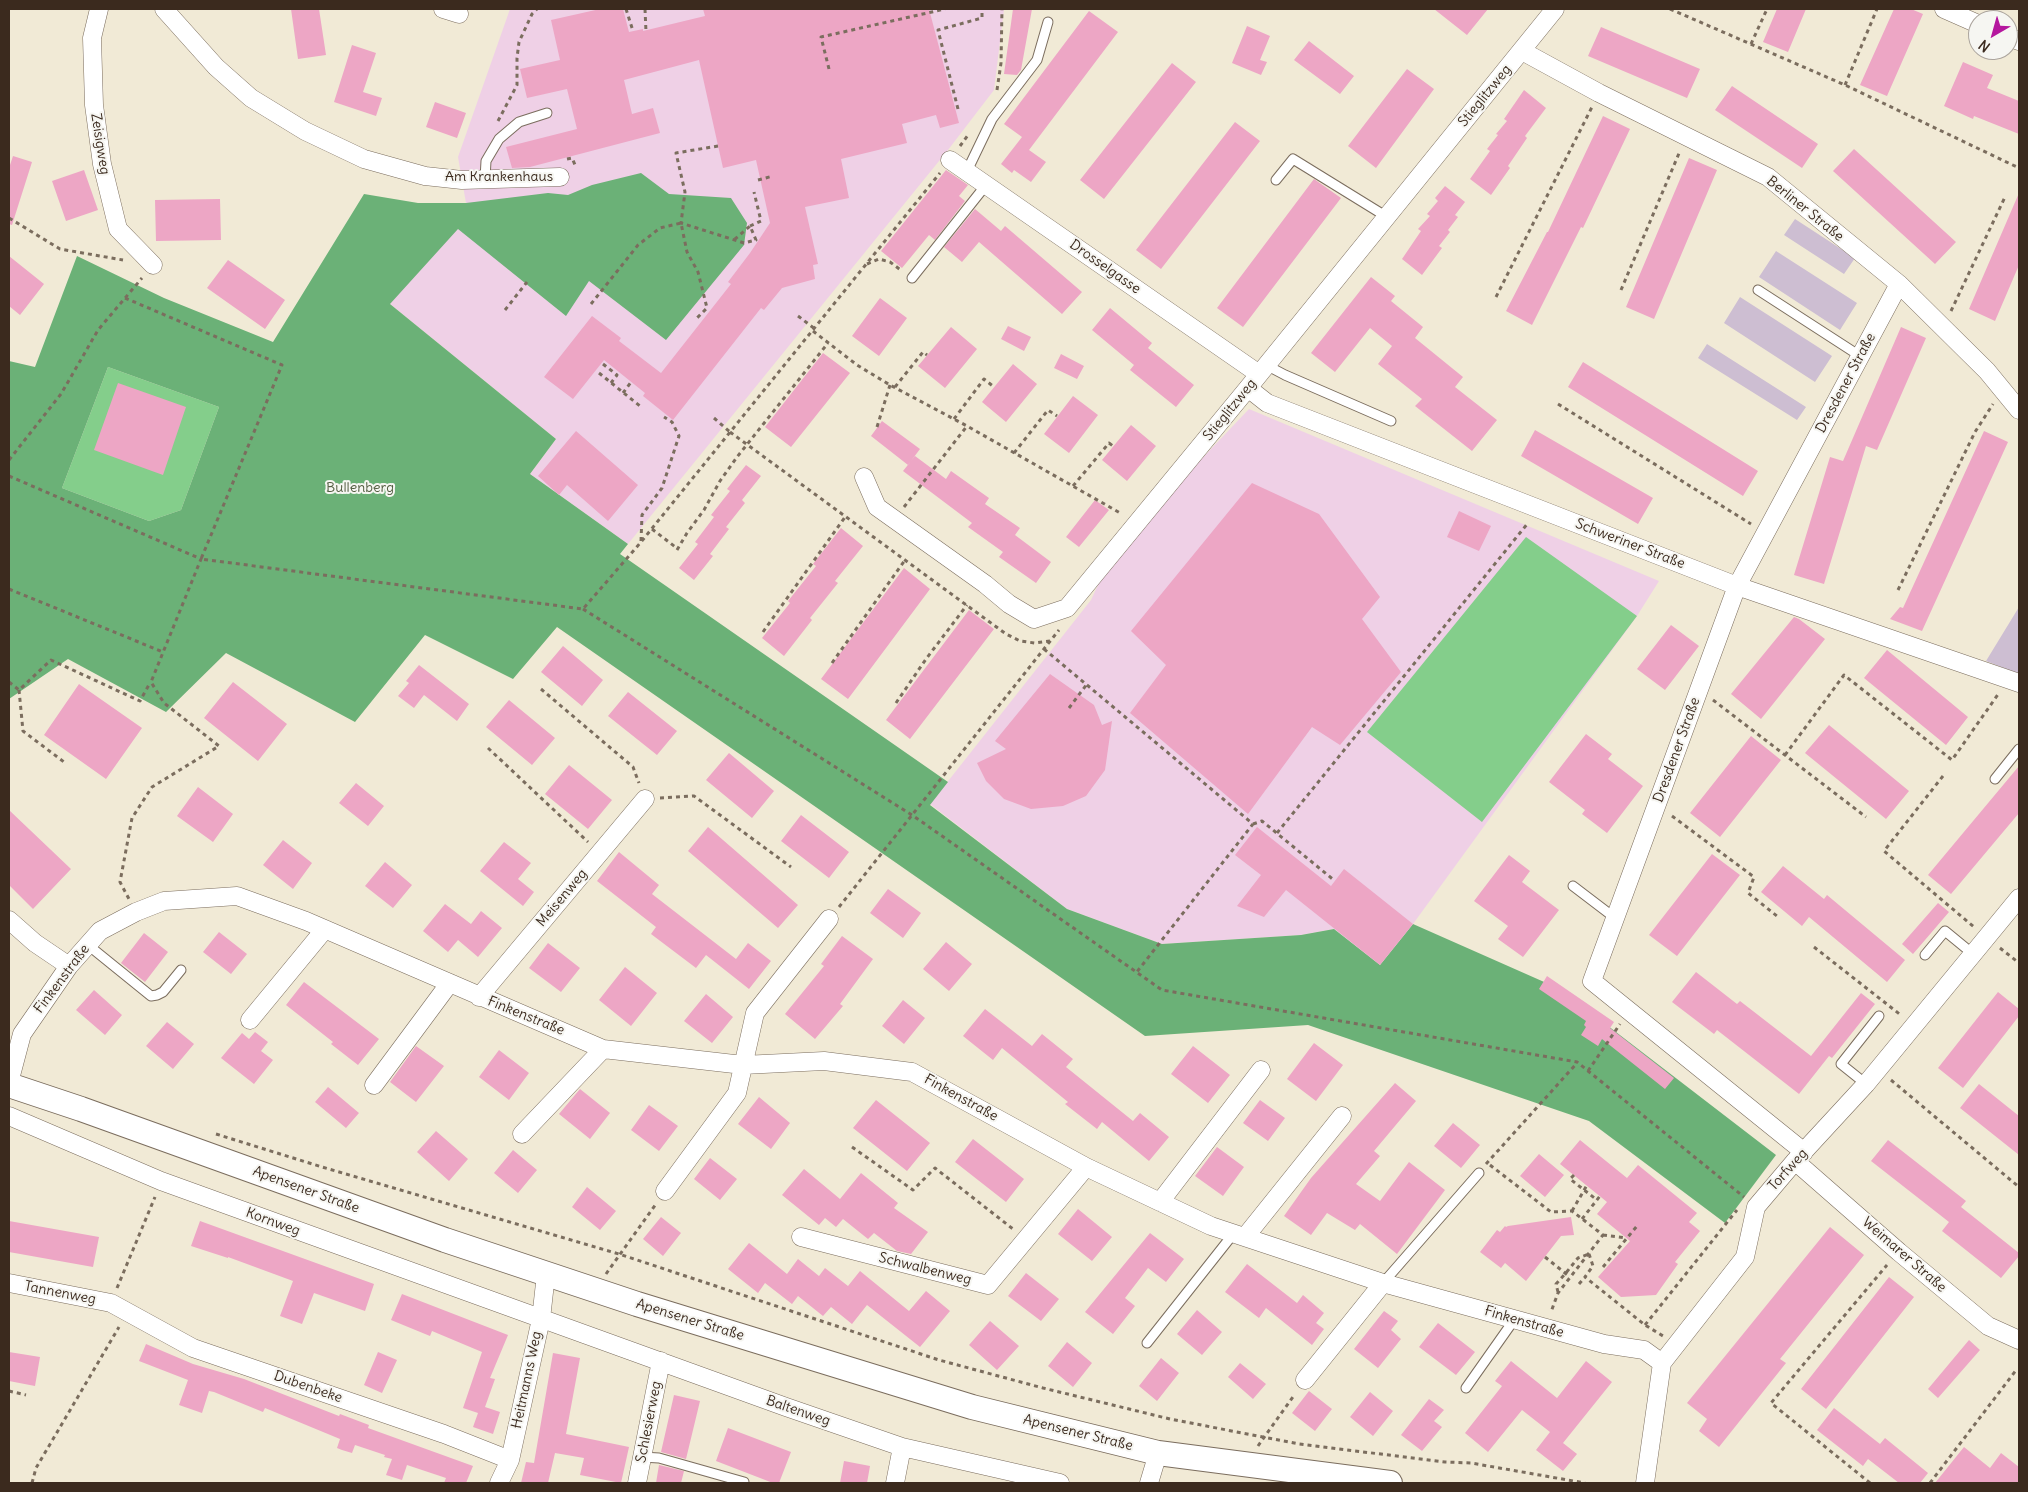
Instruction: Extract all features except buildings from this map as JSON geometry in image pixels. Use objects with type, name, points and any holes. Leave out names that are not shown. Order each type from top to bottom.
[{"type":"main road","name":"Apensener Straße","points":[[9,1084],[445,1240],[546,1274],[972,1408],[1158,1453],[1245,1465],[1317,1479],[1390,1483]]},
{"type":"street","name":"Zeisigweg","points":[[99,9],[92,38],[94,105],[102,164],[118,229],[153,265]]},
{"type":"street","name":"Am Krankenhaus","points":[[164,9],[216,67],[251,98],[305,131],[364,159],[425,176],[462,180],[560,177]]},
{"type":"street","name":"Stieglitzweg","points":[[1067,608],[1555,9]]},
{"type":"street","points":[[1944,9],[1968,20]]},
{"type":"street","name":"Berliner Straße","points":[[1522,51],[1599,93],[1768,177],[1899,284],[1987,371],[2019,410]]},
{"type":"street","name":"Drosselgasse","points":[[950,160],[1262,370]]},
{"type":"street","name":"Dresdener Straße","points":[[1799,1156],[1629,1010],[1592,981],[1737,586],[1899,284]]},
{"type":"street","name":"Schweriner Straße","points":[[1248,388],[1267,403],[1737,586],[2014,681]]},
{"type":"street","points":[[864,477],[878,507],[985,584],[1009,604],[1034,619],[1067,608]]},
{"type":"street","name":"Meisenweg","points":[[478,997],[646,799]]},
{"type":"street","name":"Finkenstraße","points":[[9,1084],[22,1034],[69,966],[100,932],[136,912],[164,901],[237,896],[325,929],[478,997],[516,1011],[603,1049],[743,1065],[824,1061],[912,1072],[1086,1167],[1211,1226],[1383,1283],[1604,1344],[1644,1350],[1662,1363]]},
{"type":"street","name":"Torfweg","points":[[1645,1483],[1662,1363],[1745,1257],[1751,1203],[1799,1156],[1866,1084],[2019,898]]},
{"type":"street","points":[[666,1191],[737,1093],[755,1013],[829,919]]},
{"type":"street","points":[[9,920],[35,943],[69,966]]},
{"type":"street","points":[[250,1020],[325,929]]},
{"type":"street","points":[[374,1085],[449,984]]},
{"type":"street","points":[[522,1134],[603,1049]]},
{"type":"street","points":[[1160,1202],[1260,1070]]},
{"type":"street","name":"Kornweg","points":[[9,1116],[161,1181],[541,1319]]},
{"type":"street","points":[[1239,1235],[1342,1116]]},
{"type":"street","name":"Weimarer Straße","points":[[1799,1156],[1899,1252],[1988,1326],[2019,1340]]},
{"type":"street","name":"Schwalbenweg","points":[[801,1238],[988,1285],[1086,1167]]},
{"type":"street","name":"Heitmanns Weg","points":[[499,1483],[510,1460],[541,1319],[546,1274]]},
{"type":"street","name":"Tannenweg","points":[[9,1283],[111,1303]]},
{"type":"street","points":[[1305,1380],[1383,1283]]},
{"type":"street","name":"Dubenbeke","points":[[111,1303],[193,1348],[444,1434],[510,1460]]},
{"type":"street","name":"Baltenweg","points":[[541,1319],[786,1407],[902,1446],[1060,1483]]},
{"type":"street","name":"Schlesierweg","points":[[637,1483],[661,1361]]},
{"type":"street","points":[[895,1483],[902,1446]]},
{"type":"street","points":[[1150,1483],[1158,1453]]},
{"type":"lane","points":[[967,172],[992,119],[1037,60],[1048,22]]},
{"type":"lane","points":[[485,179],[486,161],[499,139],[519,122],[547,114]]},
{"type":"lane","points":[[1276,180],[1292,159],[1387,217]]},
{"type":"lane","points":[[912,278],[986,185]]},
{"type":"lane","points":[[1758,290],[1860,356]]},
{"type":"lane","points":[[1262,370],[1285,375],[1391,421]]},
{"type":"lane","points":[[1995,779],[2019,749]]},
{"type":"lane","points":[[1573,886],[1615,918]]},
{"type":"lane","points":[[1925,955],[1945,931],[1973,954]]},
{"type":"lane","points":[[88,945],[150,996],[163,992],[181,970]]},
{"type":"lane","points":[[1866,1084],[1841,1064],[1879,1016]]},
{"type":"lane","points":[[1383,1283],[1479,1173]]},
{"type":"lane","points":[[1147,1343],[1239,1235]]},
{"type":"lane","points":[[1466,1388],[1514,1320]]},
{"type":"lane","points":[[642,1457],[660,1458],[744,1483]]},
{"type":"path","points":[[495,127],[517,85],[516,58],[519,42],[532,14],[537,9]]},
{"type":"path","points":[[626,9],[633,31]]},
{"type":"path","points":[[646,9],[646,32]]},
{"type":"path","points":[[829,70],[822,37],[945,9]]},
{"type":"path","points":[[958,109],[938,30],[982,18],[982,9]]},
{"type":"path","points":[[997,93],[1001,63],[1002,9]]},
{"type":"path","points":[[1670,9],[1844,85],[2019,168]]},
{"type":"path","points":[[1751,44],[1767,9]]},
{"type":"path","points":[[1844,85],[1877,9]]},
{"type":"path","points":[[1496,297],[1599,93]]},
{"type":"path","points":[[583,610],[855,281],[950,160],[971,130]]},
{"type":"path","points":[[1621,290],[1686,136]]},
{"type":"path","points":[[697,318],[707,308],[698,272],[687,252],[681,223],[685,192],[676,153],[718,146]]},
{"type":"path","points":[[567,159],[572,158]]},
{"type":"path","points":[[758,180],[773,176]]},
{"type":"path","points":[[735,239],[750,226],[761,220],[754,192]]},
{"type":"path","points":[[1943,327],[2005,197]]},
{"type":"path","points":[[9,218],[60,249],[153,265]]},
{"type":"path","points":[[591,304],[638,246],[660,228],[681,223],[744,243],[756,240],[750,226]]},
{"type":"path","points":[[867,264],[879,259],[890,262],[912,278]]},
{"type":"path","points":[[9,460],[61,394],[98,330],[153,265]]},
{"type":"path","points":[[505,310],[527,282]]},
{"type":"path","points":[[19,690],[51,660],[140,702],[151,682],[282,365],[124,298]]},
{"type":"path","points":[[798,316],[828,343],[857,365],[1137,523]]},
{"type":"path","points":[[652,528],[678,550],[720,481],[746,445],[828,343]]},
{"type":"path","points":[[895,387],[922,352],[927,355]]},
{"type":"path","points":[[604,364],[617,375],[611,383]]},
{"type":"path","points":[[598,373],[640,406]]},
{"type":"path","points":[[954,419],[984,379],[994,387]]},
{"type":"path","points":[[623,393],[631,382]]},
{"type":"path","points":[[877,427],[890,385]]},
{"type":"path","points":[[1898,590],[1975,432],[2002,389]]},
{"type":"path","points":[[1558,404],[1766,533]]},
{"type":"path","points":[[1014,453],[1048,410],[1057,416]]},
{"type":"path","points":[[641,542],[642,515],[662,488],[679,436],[672,422],[664,417]]},
{"type":"path","points":[[714,418],[746,445],[1006,634],[1020,640],[1035,643],[1050,641]]},
{"type":"path","points":[[894,520],[967,426]]},
{"type":"path","points":[[1073,486],[1109,442],[1113,446]]},
{"type":"path","points":[[9,476],[201,559],[583,610],[912,815],[1162,990],[1577,1062],[1751,1203],[1645,1325]]},
{"type":"path","points":[[1277,833],[1539,509]]},
{"type":"path","points":[[762,632],[845,517]]},
{"type":"path","points":[[832,663],[905,560]]},
{"type":"path","points":[[9,589],[163,652]]},
{"type":"path","points":[[896,703],[926,659],[967,606]]},
{"type":"path","points":[[829,919],[1061,627],[1067,608]]},
{"type":"path","points":[[1044,649],[1253,824]]},
{"type":"path","points":[[1785,755],[1844,675],[1952,760],[2014,681]]},
{"type":"path","points":[[9,682],[19,690],[23,731],[64,762]]},
{"type":"path","points":[[136,912],[120,882],[132,818],[152,787],[219,746],[164,703],[151,682]]},
{"type":"path","points":[[1069,708],[1087,684]]},
{"type":"path","points":[[541,689],[633,767],[646,799],[694,796],[791,867]]},
{"type":"path","points":[[1700,689],[1866,817]]},
{"type":"path","points":[[488,748],[599,853]]},
{"type":"path","points":[[1943,776],[1884,851],[2019,963]]},
{"type":"path","points":[[1657,805],[1754,877],[1748,893],[1777,916]]},
{"type":"path","points":[[1136,973],[1253,824],[1262,821],[1335,880]]},
{"type":"path","points":[[1814,948],[1914,1025]]},
{"type":"path","points":[[1588,1071],[1629,1010]]},
{"type":"path","points":[[1479,1173],[1577,1062]]},
{"type":"path","points":[[1878,1069],[2019,1187]]},
{"type":"path","points":[[209,1131],[322,1168],[619,1254],[939,1360],[1170,1419],[1264,1437],[1445,1462],[1471,1463],[1584,1483]]},
{"type":"path","points":[[852,1147],[912,1190],[935,1168],[1025,1239]]},
{"type":"path","points":[[1487,1163],[1551,1212],[1572,1210],[1603,1235],[1627,1238]]},
{"type":"path","points":[[1574,1174],[1570,1179],[1597,1200]]},
{"type":"path","points":[[32,1483],[36,1468],[119,1326],[111,1303],[161,1181]]},
{"type":"path","points":[[1572,1210],[1587,1185]]},
{"type":"path","points":[[595,1290],[666,1191]]},
{"type":"path","points":[[1582,1219],[1600,1196]]},
{"type":"path","points":[[1603,1267],[1637,1226]]},
{"type":"path","points":[[1589,1253],[1578,1258],[1556,1284],[1558,1293],[1603,1235]]},
{"type":"path","points":[[1870,1483],[1771,1402],[1899,1252]]},
{"type":"path","points":[[1579,1284],[1593,1266],[1589,1253]]},
{"type":"path","points":[[1545,1257],[1570,1278]]},
{"type":"path","points":[[1585,1277],[1645,1325],[1676,1345]]},
{"type":"path","points":[[1930,1483],[2017,1369]]},
{"type":"path","points":[[1245,1465],[1305,1380]]},
{"type":"path","points":[[9,1391],[26,1395]]},
{"type":"shaded area","points":[[510,9],[1004,9],[994,90],[948,150],[628,544],[530,474],[556,439],[390,304],[466,203],[458,157]]},
{"type":"shaded area","points":[[1795,219],[1855,258],[1844,274],[1784,235]]},
{"type":"shaded area","points":[[1776,251],[1857,303],[1840,330],[1759,277]]},
{"type":"shaded area","points":[[1740,297],[1832,356],[1815,382],[1724,323]]},
{"type":"shaded area","points":[[1707,344],[1806,407],[1797,420],[1698,358]]},
{"type":"shaded area","points":[[1249,409],[1659,581],[1637,616],[1413,924],[1380,965],[1334,929],[1301,935],[1162,944],[1067,909],[930,804],[1091,600],[1114,551]]},
{"type":"shaded area","points":[[2019,607],[2019,674],[1986,661]]},
{"type":"green space","name":"Bullenberg","points":[[641,173],[669,194],[731,198],[747,223],[744,245],[666,340],[589,281],[566,316],[458,229],[390,304],[556,439],[530,474],[628,544],[620,554],[948,782],[930,805],[1067,909],[1162,944],[1301,935],[1334,929],[1380,965],[1413,924],[1560,989],[1776,1155],[1725,1223],[1589,1121],[1308,1025],[1145,1036],[557,627],[513,679],[425,635],[355,722],[226,653],[166,712],[68,659],[9,699],[9,361],[35,367],[77,256],[164,298],[273,342],[364,194],[418,203],[466,203],[548,193],[568,195],[592,185]],"holes":[[[108,367],[219,407],[181,510],[149,521],[62,488]]]},
{"type":"green space","points":[[108,367],[219,407],[181,510],[149,521],[62,488]]},
{"type":"green space","points":[[1526,537],[1637,616],[1482,822],[1367,732]]}]
